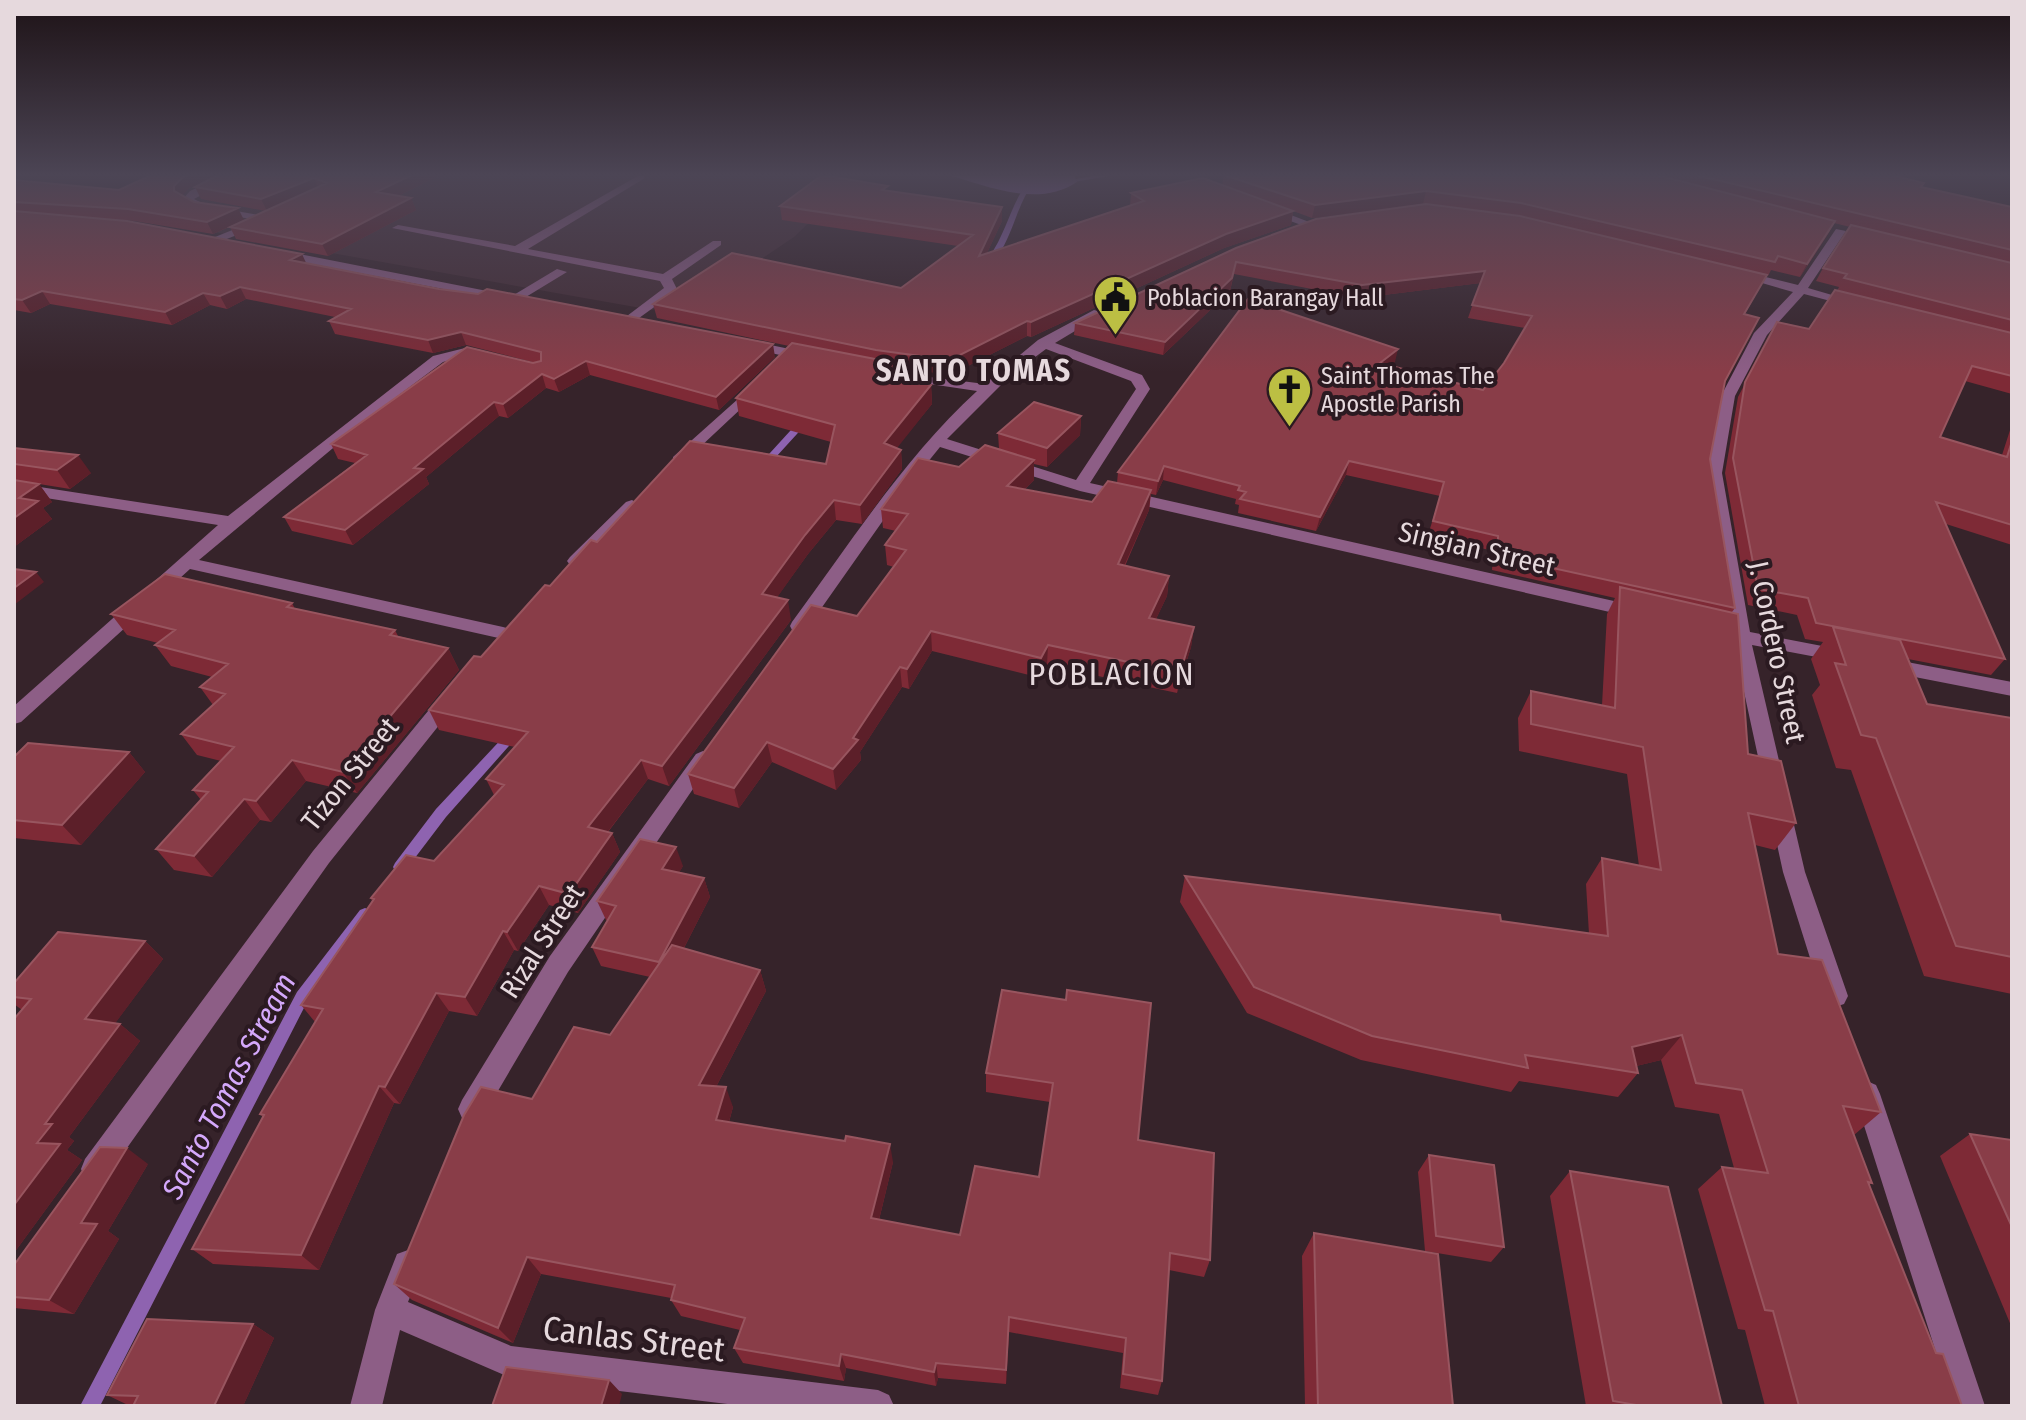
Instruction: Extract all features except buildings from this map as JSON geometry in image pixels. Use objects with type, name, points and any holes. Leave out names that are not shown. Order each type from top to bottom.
[{"type":"street","points":[[209,239],[238,246]]},
{"type":"street","points":[[459,239],[665,278],[717,243]]},
{"type":"street","points":[[517,250],[535,239]]},
{"type":"street","name":"J. Cordero Street","points":[[1834,239],[1801,290],[1761,333],[1728,396],[1714,473],[1741,636],[1794,872],[1843,1020]]},
{"type":"street","points":[[263,251],[544,305]]},
{"type":"street","points":[[558,258],[554,265],[561,272]]},
{"type":"street","points":[[516,299],[561,272],[594,266]]},
{"type":"street","points":[[1716,268],[1877,309]]},
{"type":"street","points":[[628,322],[671,289],[665,278]]},
{"type":"street","points":[[785,646],[935,440],[985,388],[1043,343],[1123,302]]},
{"type":"street","points":[[614,319],[647,326]]},
{"type":"street","points":[[731,340],[828,361]]},
{"type":"street","points":[[1043,343],[1137,378],[1143,389],[1080,486]]},
{"type":"street","points":[[14,717],[231,522],[438,359],[465,352],[509,363]]},
{"type":"street","points":[[666,472],[791,353]]},
{"type":"street","points":[[892,375],[985,388]]},
{"type":"street","name":"Singian Street","points":[[935,440],[1080,486],[1649,615]]},
{"type":"street","points":[[14,488],[231,522]]},
{"type":"street","points":[[555,581],[643,494]]},
{"type":"street","points":[[188,563],[503,633]]},
{"type":"street","points":[[483,657],[524,612]]},
{"type":"street","points":[[1711,629],[2012,689]]},
{"type":"street","name":"Tizon Street","points":[[80,1189],[321,857],[464,680]]},
{"type":"street","name":"Rizal Street","points":[[467,1121],[559,964],[710,749]]},
{"type":"street","points":[[1862,1080],[1969,1406]]},
{"type":"street","points":[[366,1406],[390,1310],[414,1252]]},
{"type":"street","name":"Canlas Street","points":[[390,1310],[511,1362],[878,1406]]},
{"type":"shaded area","points":[[254,239],[791,239],[717,289],[652,310]]},
{"type":"waterway","name":"Santo Tomas Stream","points":[[992,258],[1005,239]]},
{"type":"waterway","name":"Santo Tomas Stream","points":[[762,467],[804,421]]},
{"type":"waterway","name":"Santo Tomas Stream","points":[[400,867],[441,813],[512,735]]},
{"type":"waterway","name":"Santo Tomas Stream","points":[[90,1406],[302,997],[365,914]]},
{"type":"place","name":"Poblacion Barangay Hall","points":[[1116,337]]},
{"type":"place","name":"Saint Thomas The Apostle Parish","points":[[1290,429]]},
{"type":"district","name":"SANTO TOMAS","points":[[974,371]]},
{"type":"district","name":"POBLACION","points":[[1112,674]]}]
